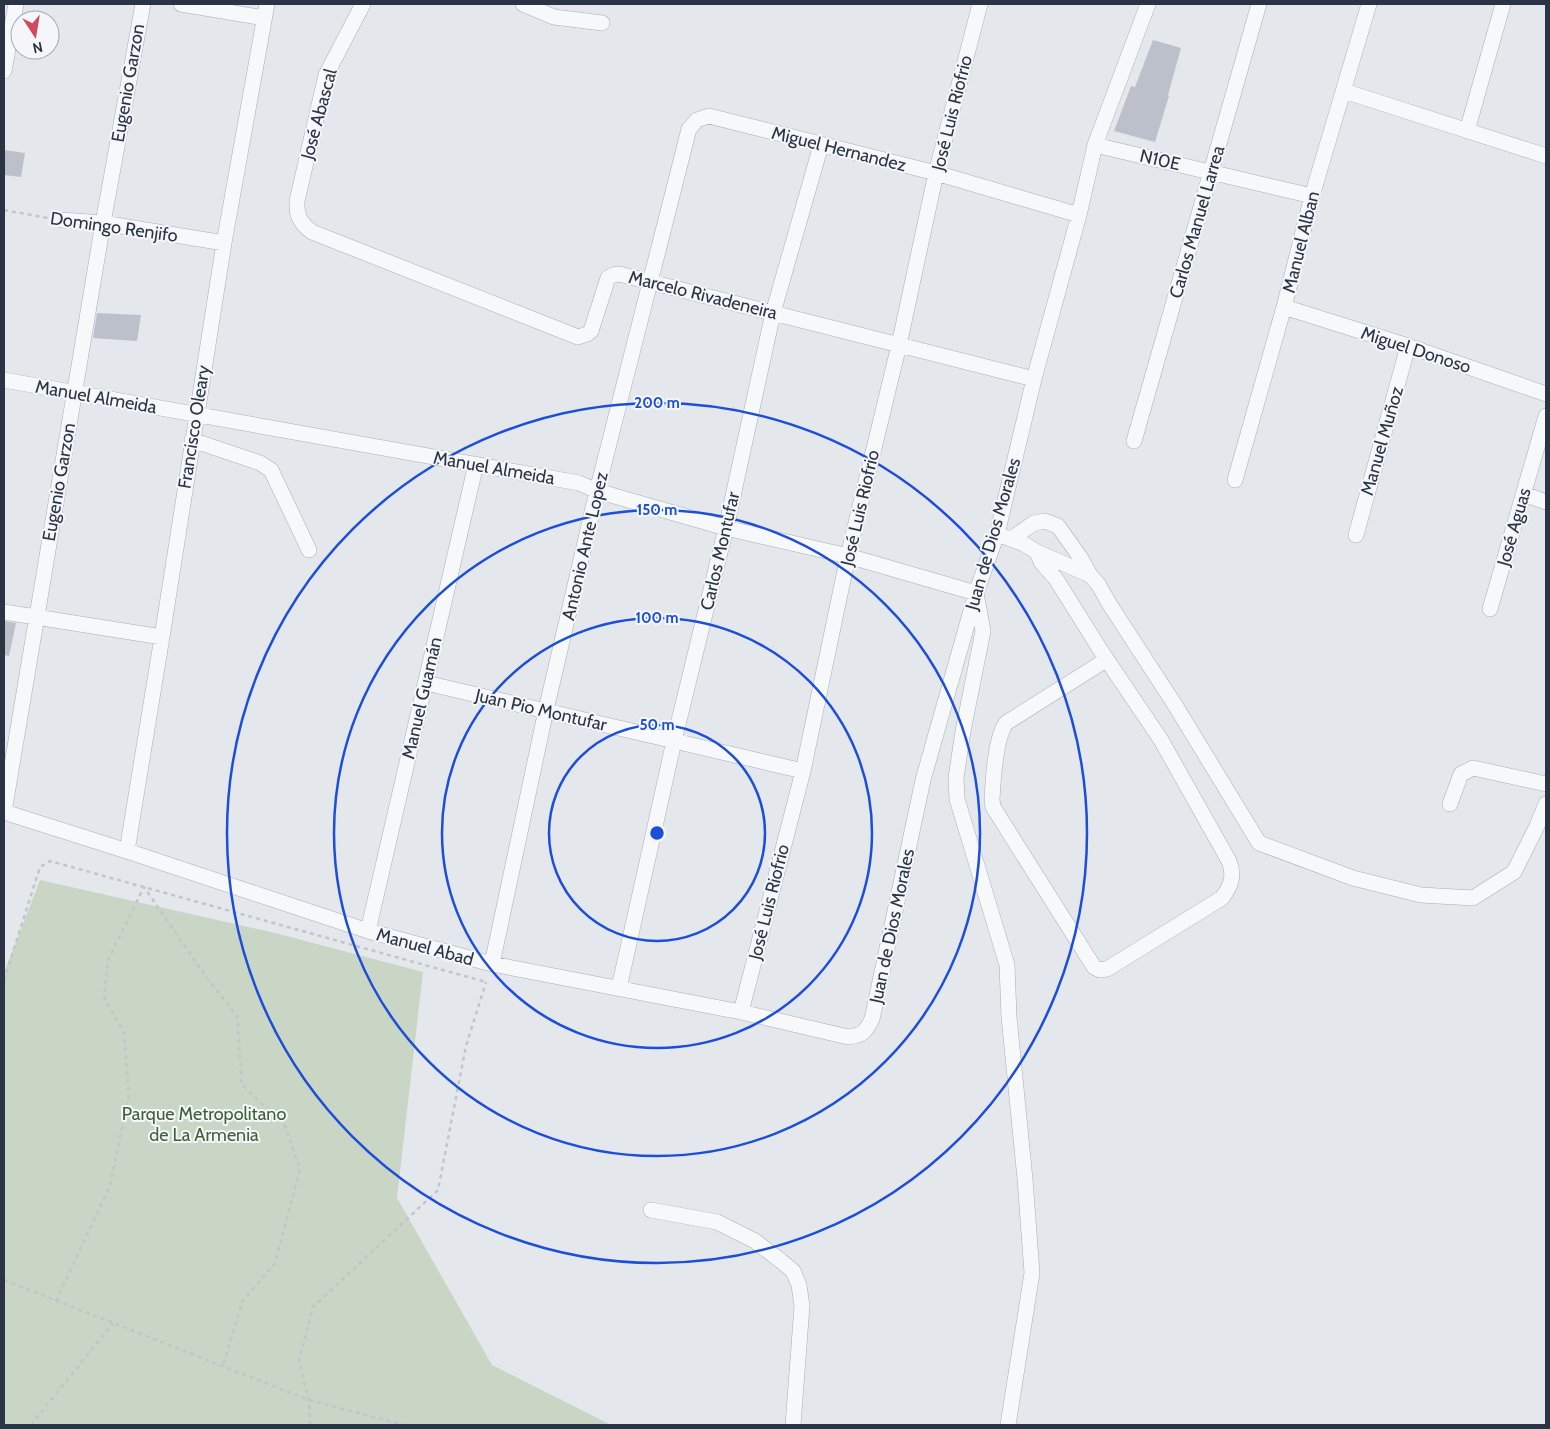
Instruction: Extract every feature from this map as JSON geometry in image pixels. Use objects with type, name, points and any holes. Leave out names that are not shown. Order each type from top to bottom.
[{"type":"street","points":[[4,71],[6,41],[16,4]]},
{"type":"street","name":"Eugenio Garzon","points":[[4,812],[103,223],[142,4]]},
{"type":"street","points":[[181,4],[266,11]]},
{"type":"street","name":"José Abascal","points":[[297,201],[326,75],[364,4]]},
{"type":"street","points":[[524,4],[554,17],[602,23]]},
{"type":"street","name":"José Luis Riofrio","points":[[741,1012],[803,771],[848,556],[899,345],[936,173],[980,4]]},
{"type":"street","name":"Juan de Dios Morales","points":[[858,1036],[866,1031],[872,1019],[923,780],[976,593],[1004,536],[1034,379],[1096,145],[1148,4]]},
{"type":"street","name":"Carlos Manuel Larrea","points":[[1134,441],[1259,4]]},
{"type":"street","name":"Manuel Alban","points":[[1235,480],[1284,307],[1312,196],[1369,4]]},
{"type":"street","points":[[1467,131],[1504,4]]},
{"type":"street","name":"Francisco Oleary","points":[[127,851],[224,243],[266,11]]},
{"type":"street","points":[[1344,91],[1546,156]]},
{"type":"street","name":"Miguel Hernandez","points":[[689,130],[697,120],[709,116],[936,173],[1079,215]]},
{"type":"street","name":"Antonio Ante Lopez","points":[[492,964],[546,710],[597,491],[689,130]]},
{"type":"street","name":"Carlos Montufar","points":[[618,988],[674,741],[726,528],[773,313],[821,145]]},
{"type":"street","name":"N10E","points":[[1096,145],[1312,196]]},
{"type":"street","name":"Marcelo Rivadeneira","points":[[297,201],[296,210],[299,219],[312,232],[578,337],[591,331],[608,278],[620,274],[1034,379]]},
{"type":"street","name":"Domingo Renjifo","points":[[62,220],[103,223],[224,243]]},
{"type":"street","name":"Miguel Donoso","points":[[1284,307],[1408,346],[1546,394]]},
{"type":"street","name":"Manuel Muñoz","points":[[1356,535],[1408,346]]},
{"type":"street","name":"Manuel Almeida","points":[[4,380],[579,483],[597,491],[726,528],[848,556],[976,593]]},
{"type":"street","name":"José Aguas","points":[[1490,610],[1546,416]]},
{"type":"street","points":[[192,440],[260,463],[271,470],[309,550]]},
{"type":"street","name":"Manuel Guamán","points":[[368,931],[476,464]]},
{"type":"street","points":[[1524,494],[1546,502]]},
{"type":"street","points":[[1004,536],[1046,520],[1058,526],[1098,584],[1180,713],[1259,843],[1363,880],[1421,895],[1473,898],[1514,872],[1546,804]]},
{"type":"street","points":[[1004,536],[1090,575]]},
{"type":"street","points":[[1037,552],[1106,660],[1161,740],[1233,869],[1230,888],[1222,898],[1107,969],[1100,970],[1094,967],[993,806],[992,785],[1002,728],[1006,723],[1106,660]]},
{"type":"street","points":[[976,593],[983,631],[966,714],[956,778],[957,799],[1007,965],[1009,1017],[1032,1273],[1008,1425]]},
{"type":"street","points":[[4,612],[162,637]]},
{"type":"street","name":"Juan Pio Montufar","points":[[426,683],[803,771]]},
{"type":"street","points":[[1450,804],[1461,774],[1473,768],[1546,784]]},
{"type":"street","name":"Manuel Abad","points":[[4,812],[368,931],[492,964],[741,1012],[848,1037],[858,1036]]},
{"type":"street","points":[[651,1210],[717,1222],[754,1241],[776,1256],[793,1271],[799,1284],[802,1306],[793,1425]]},
{"type":"path","name":"Domingo Renjifo","points":[[4,210],[62,220]]},
{"type":"path","points":[[4,980],[40,867],[50,861],[486,982],[466,1046],[438,1190],[313,1307],[299,1361],[309,1400],[310,1425]]},
{"type":"path","points":[[56,1301],[110,1186],[129,1095],[124,1033],[104,997],[108,960],[144,887]]},
{"type":"path","points":[[144,887],[206,976],[237,1016],[242,1085],[285,1126],[300,1169],[275,1263],[242,1302],[223,1366]]},
{"type":"path","points":[[4,1280],[309,1400],[404,1425]]},
{"type":"path","points":[[31,1425],[113,1323]]},
{"type":"green space","name":"Parque Metropolitano de La Armenia","points":[[40,880],[279,934],[423,972],[397,1198],[492,1365],[609,1425],[4,1425],[4,973]]},
{"type":"building","points":[[1153,40],[1181,48],[1155,142],[1114,131],[1131,86],[1135,87]]},
{"type":"building","points":[[4,150],[25,153],[21,177],[4,175]]},
{"type":"building","points":[[97,313],[141,315],[137,341],[93,338]]},
{"type":"building","points":[[4,621],[16,623],[9,656],[4,655]]}]
